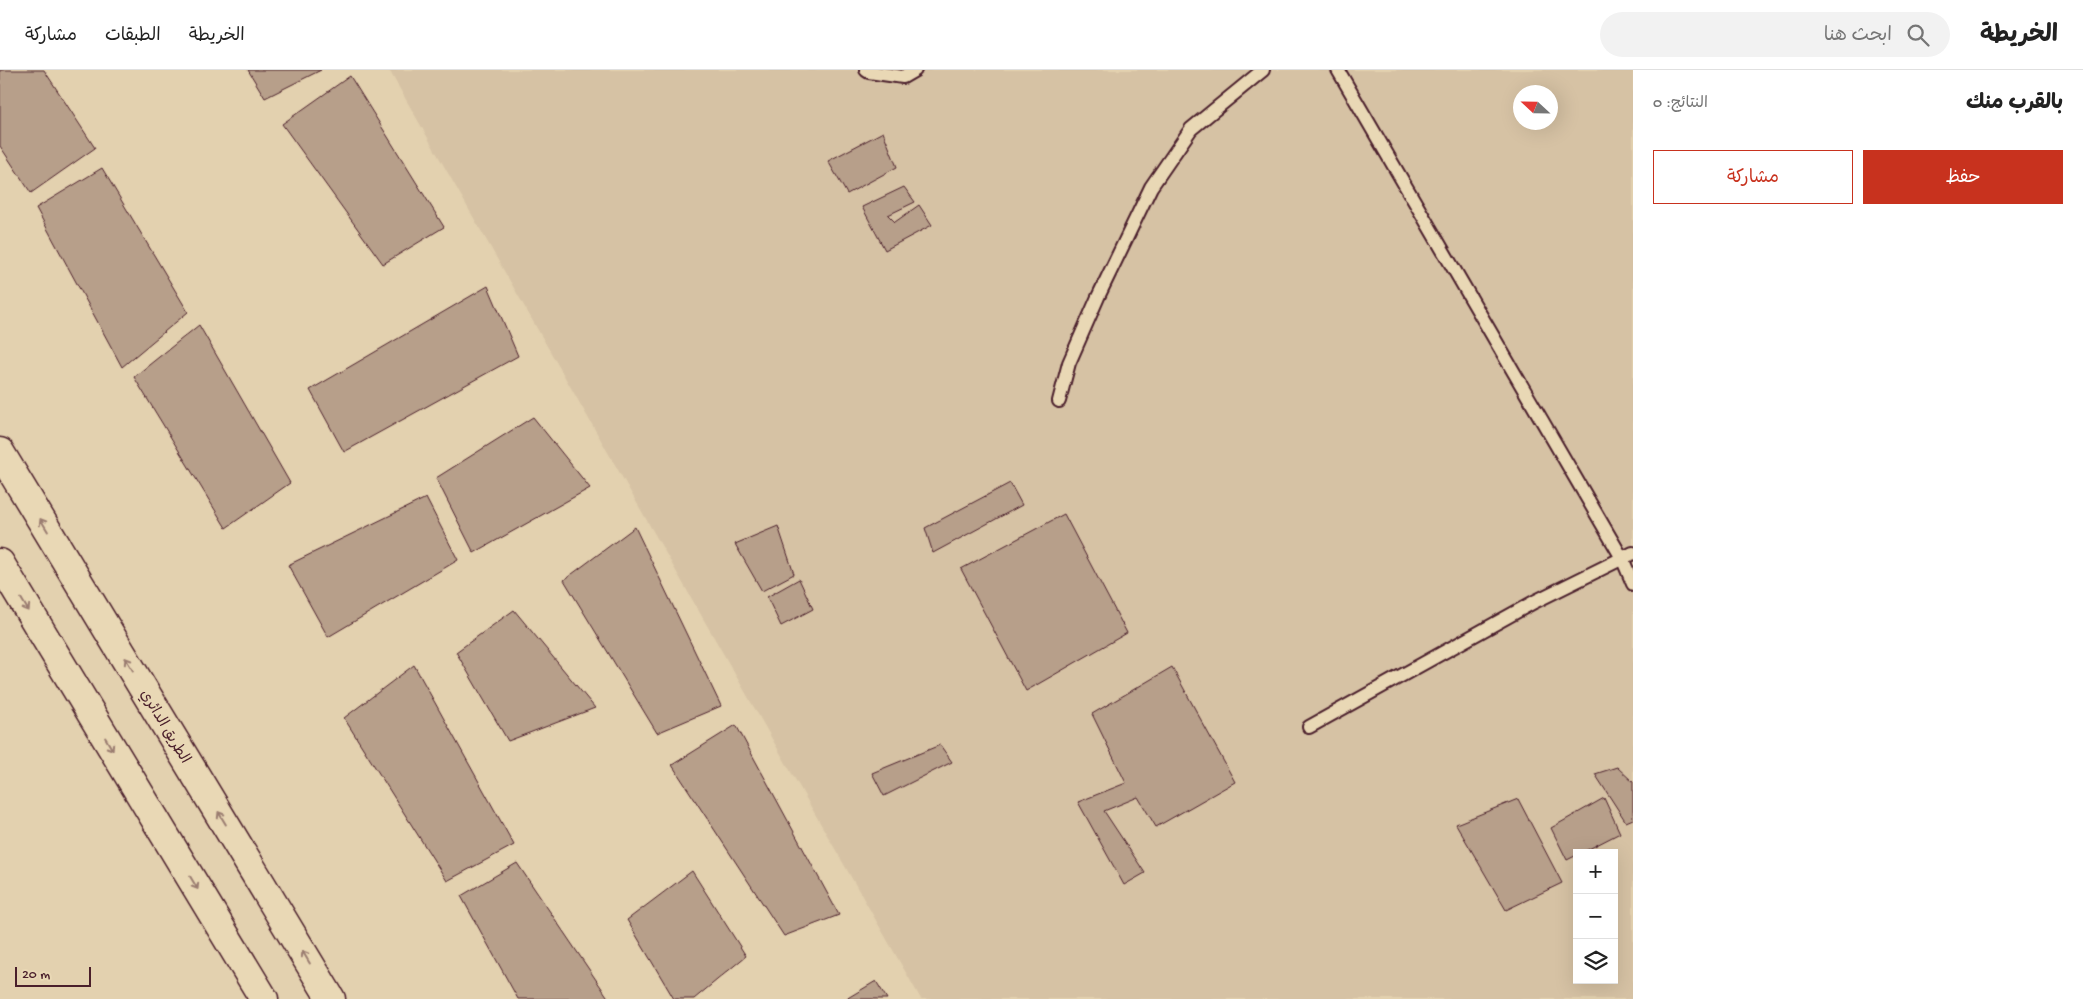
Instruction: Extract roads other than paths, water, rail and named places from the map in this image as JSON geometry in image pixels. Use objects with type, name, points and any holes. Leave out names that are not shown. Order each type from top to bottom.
[{"type":"highway","name":"الطريق الدائري","points":[[0,452],[331,999]]},
{"type":"highway","points":[[0,564],[264,999]]},
{"type":"lane","points":[[866,70],[903,77],[915,70]]},
{"type":"lane","points":[[1059,401],[1070,363],[1098,297],[1150,187],[1191,129],[1263,70]]},
{"type":"lane","points":[[1338,70],[1627,556],[1633,584]]},
{"type":"lane","points":[[1309,727],[1534,602],[1627,556]]}]
